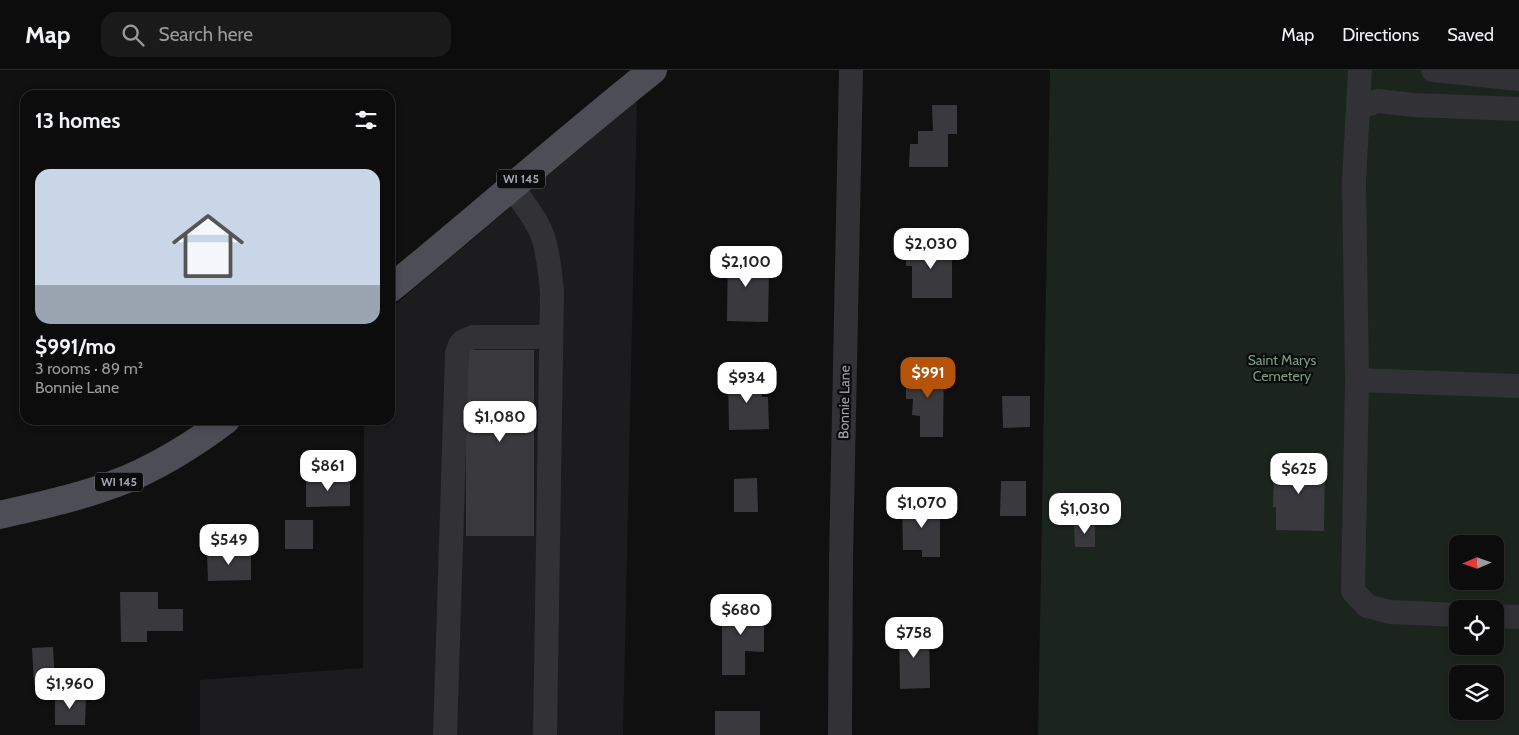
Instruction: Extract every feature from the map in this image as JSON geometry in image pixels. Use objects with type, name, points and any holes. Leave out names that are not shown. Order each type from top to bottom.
[{"type":"main road","name":"WI 145","points":[[395,285],[653,70]]},
{"type":"main road","name":"WI 145","points":[[0,515],[114,484],[179,452],[219,425]]},
{"type":"street","name":"Bonnie Lane","points":[[840,735],[841,560],[851,70]]},
{"type":"street","points":[[1360,70],[1354,181],[1357,380],[1354,590],[1367,606],[1390,612],[1449,615]]},
{"type":"street","points":[[1434,70],[1519,80]]},
{"type":"street","points":[[1358,108],[1378,101],[1414,105],[1519,109]]},
{"type":"street","points":[[512,187],[530,212],[543,237],[552,292],[545,735]]},
{"type":"street","points":[[445,735],[457,354],[459,346],[462,340],[474,337],[551,337]]},
{"type":"street","points":[[1357,380],[1519,386]]},
{"type":"street","points":[[1504,616],[1519,617]]},
{"type":"shaded area","points":[[637,100],[623,735],[200,735],[200,680],[363,668],[364,425],[395,425],[395,305]]},
{"type":"green space","name":"Saint Marys Cemetery","points":[[1050,70],[1519,70],[1519,735],[1038,735]]},
{"type":"building","points":[[932,105],[957,105],[957,134],[948,134],[948,167],[909,167],[910,144],[918,144],[918,131],[933,131]]},
{"type":"building","points":[[952,244],[952,298],[912,298],[912,266],[906,266],[906,245]]},
{"type":"building","points":[[728,248],[752,248],[752,271],[769,271],[768,322],[727,321]]},
{"type":"building","points":[[466,350],[534,350],[534,536],[466,536]]},
{"type":"building","points":[[926,365],[944,365],[943,437],[920,437],[920,416],[912,415],[913,399],[906,399],[906,372],[926,372]]},
{"type":"building","points":[[762,377],[762,397],[768,397],[769,429],[729,430],[728,378]]},
{"type":"building","points":[[1002,396],[1030,396],[1030,427],[1003,428]]},
{"type":"building","points":[[1274,460],[1325,461],[1324,531],[1276,530],[1276,507],[1273,507]]},
{"type":"building","points":[[350,476],[350,506],[306,507],[306,477]]},
{"type":"building","points":[[757,478],[758,512],[734,512],[734,479]]},
{"type":"building","points":[[1001,481],[1026,481],[1026,516],[1000,516]]},
{"type":"building","points":[[1074,493],[1098,493],[1098,516],[1074,516]]},
{"type":"building","points":[[940,505],[940,557],[922,557],[922,550],[903,550],[902,506]]},
{"type":"building","points":[[285,520],[313,520],[313,549],[285,549]]},
{"type":"building","points":[[1074,524],[1095,524],[1095,547],[1075,547]]},
{"type":"building","points":[[207,552],[251,552],[251,580],[208,581]]},
{"type":"building","points":[[120,592],[158,592],[158,609],[183,609],[183,631],[147,631],[147,642],[121,642]]},
{"type":"building","points":[[722,605],[764,605],[764,652],[745,651],[745,675],[722,675]]},
{"type":"building","points":[[899,629],[929,629],[930,688],[900,689]]},
{"type":"building","points":[[53,647],[55,683],[34,685],[32,648]]},
{"type":"building","points":[[55,696],[86,696],[85,725],[55,725]]},
{"type":"building","points":[[715,711],[760,711],[760,735],[715,735]]}]
